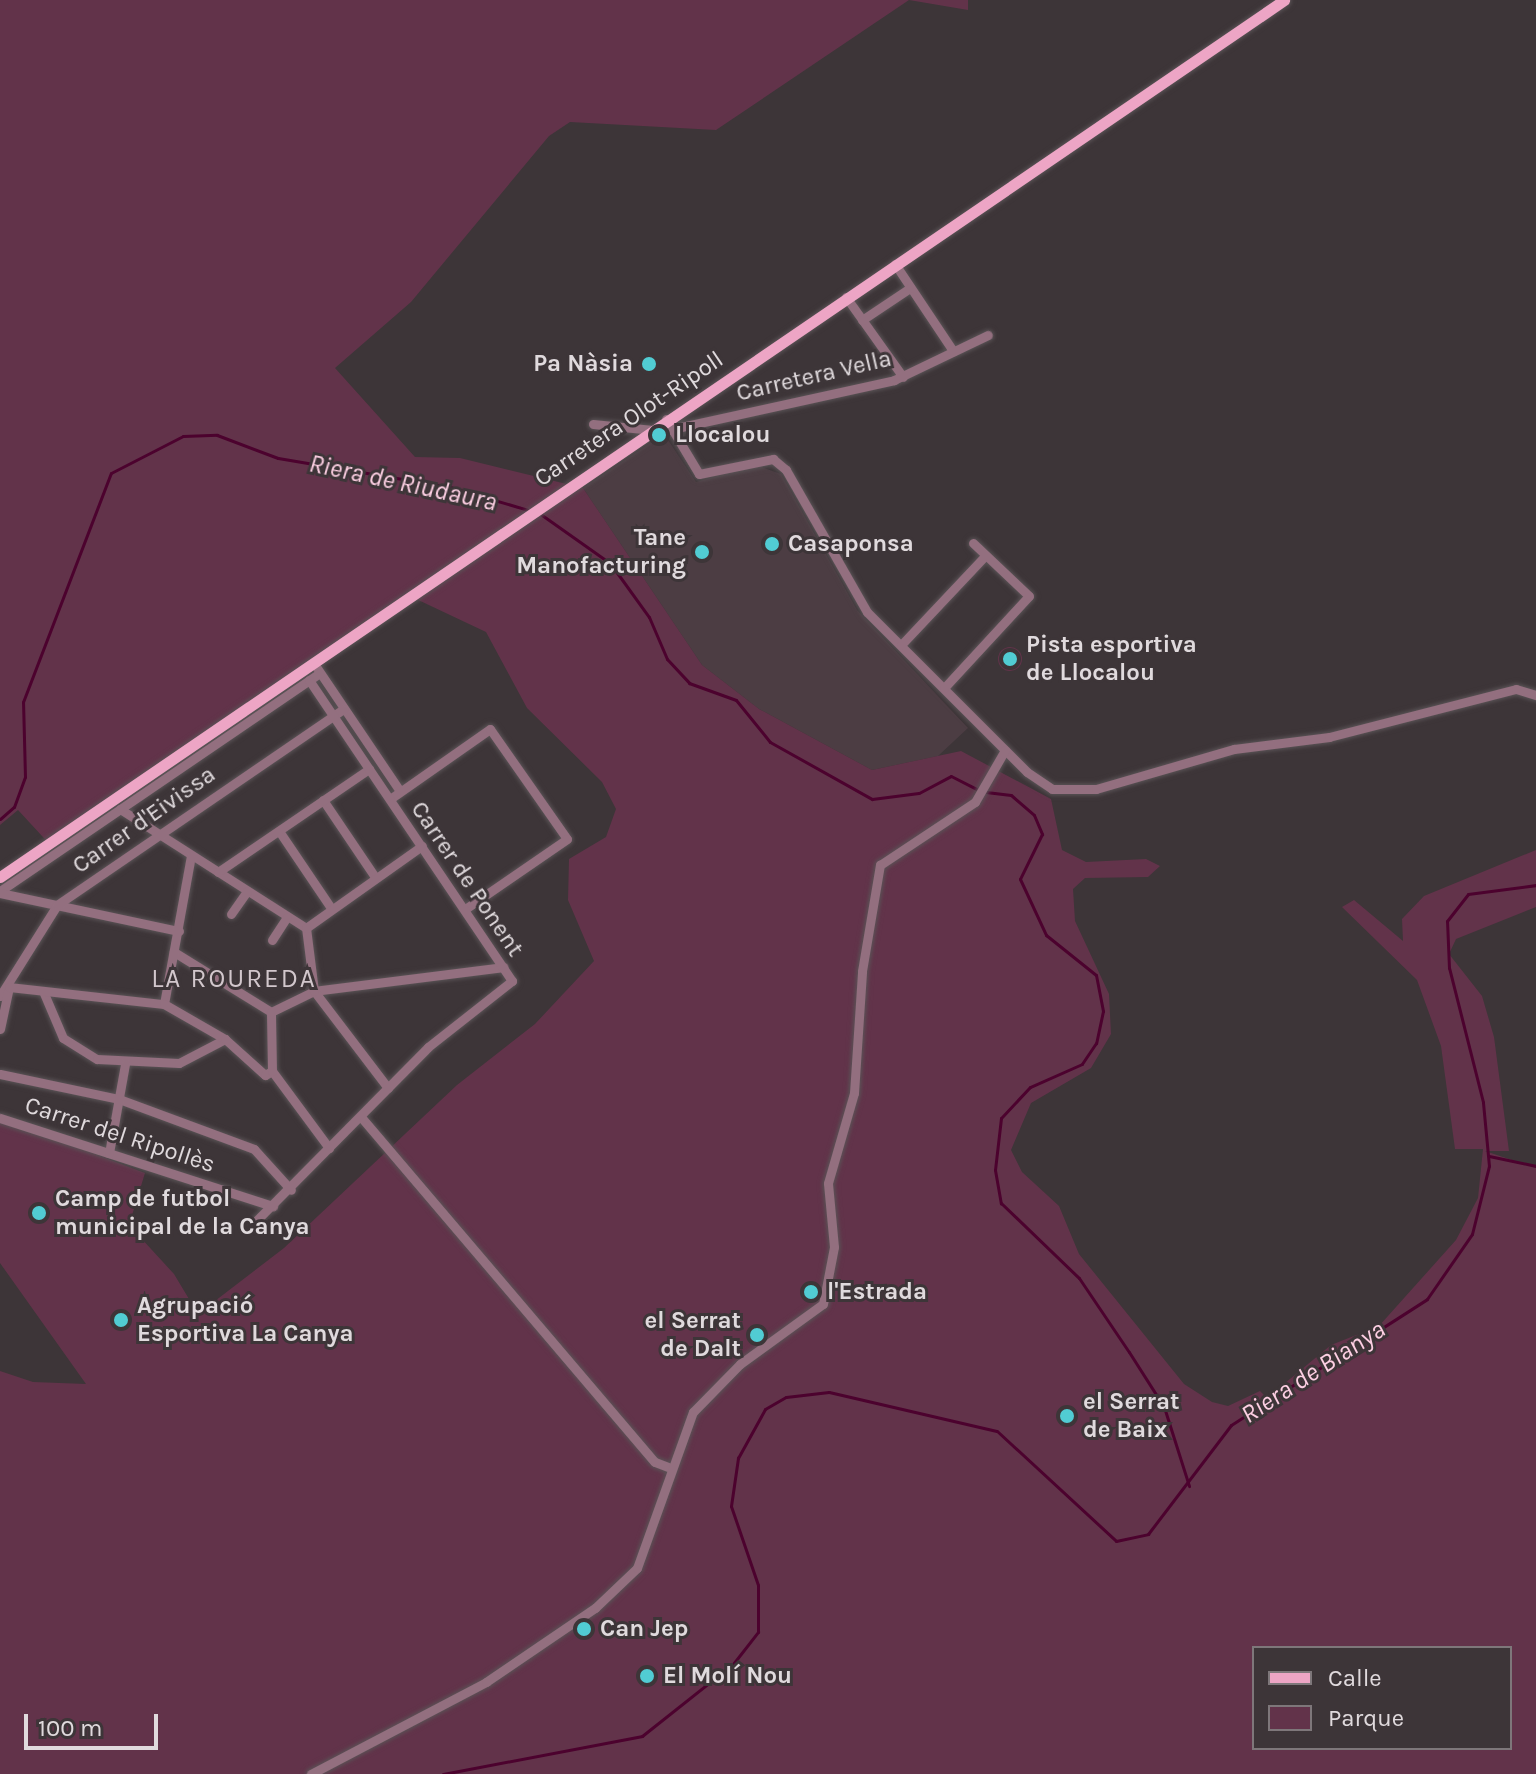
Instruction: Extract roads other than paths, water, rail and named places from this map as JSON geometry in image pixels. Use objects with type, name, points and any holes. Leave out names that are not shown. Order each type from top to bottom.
[{"type":"main road","name":"Carretera Olot-Ripoll","points":[[0,877],[319,672],[502,532],[651,429],[670,424],[846,297],[1284,0]]},
{"type":"street","points":[[895,264],[953,351]]},
{"type":"street","points":[[862,320],[910,288]]},
{"type":"street","points":[[846,297],[903,377]]},
{"type":"street","name":"Carretera Vella","points":[[670,424],[903,377],[988,335]]},
{"type":"street","points":[[593,424],[651,429]]},
{"type":"street","points":[[670,424],[699,474],[773,459],[786,470],[841,573],[901,645],[992,739],[1038,781],[1075,792],[1516,689],[1536,695]]},
{"type":"street","points":[[944,688],[1029,596],[973,543]]},
{"type":"street","points":[[901,645],[985,556]]},
{"type":"street","points":[[0,892],[319,672]]},
{"type":"street","name":"Carrer de Ponent","points":[[319,672],[400,791],[390,799]]},
{"type":"street","name":"Carrer de Ponent","points":[[309,680],[512,981],[388,1088]]},
{"type":"street","name":"Carrer d'Eivissa","points":[[0,996],[9,987],[57,905],[343,709]]},
{"type":"street","points":[[400,791],[490,729],[567,839],[465,909]]},
{"type":"street","points":[[311,1774],[486,1682],[595,1608],[637,1568],[668,1467],[693,1412],[714,1386],[823,1304],[829,1291],[828,1183],[854,1093],[862,971],[880,865],[975,802],[1005,750]]},
{"type":"street","points":[[218,872],[369,769]]},
{"type":"street","points":[[323,800],[375,877]]},
{"type":"street","points":[[120,809],[306,928]]},
{"type":"street","points":[[279,831],[331,908]]},
{"type":"street","points":[[306,928],[422,846]]},
{"type":"street","points":[[164,1004],[191,856]]},
{"type":"street","points":[[231,914],[247,891]]},
{"type":"street","points":[[0,892],[179,931]]},
{"type":"street","points":[[272,940],[287,917]]},
{"type":"street","points":[[254,1223],[291,1190],[388,1088],[314,991],[306,928]]},
{"type":"street","points":[[174,952],[271,1012]]},
{"type":"street","points":[[271,1012],[314,991],[503,967]]},
{"type":"street","points":[[0,1029],[9,987],[164,1004],[225,1039],[260,1071],[272,1071]]},
{"type":"street","points":[[43,991],[50,1021],[75,1050],[125,1064],[179,1063],[225,1039]]},
{"type":"street","points":[[271,1012],[272,1071],[329,1148]]},
{"type":"street","points":[[109,1153],[125,1064]]},
{"type":"street","points":[[0,1074],[119,1099],[254,1149],[291,1190]]},
{"type":"street","points":[[361,1117],[655,1462],[668,1467]]},
{"type":"street","name":"Carrer del Ripollès","points":[[0,1118],[273,1206]]},
{"type":"waterway","name":"Riera de Riudaura","points":[[0,819],[14,807],[25,777],[23,702],[111,473],[183,436],[217,435],[278,458],[450,487],[528,510]]},
{"type":"waterway","name":"Riera de Riudaura","points":[[539,513],[610,563],[649,617],[667,659],[689,683],[736,700],[770,742],[872,799],[919,793],[951,776],[978,790]]},
{"type":"waterway","name":"Riera de Riudaura","points":[[986,792],[1011,795],[1034,815],[1042,834],[1020,879],[1046,935],[1096,975],[1103,1011],[1096,1043],[1082,1064],[1030,1087],[1001,1118],[995,1170],[1001,1203],[1079,1278],[1129,1352],[1164,1407],[1189,1486]]},
{"type":"waterway","name":"Riera de Bianya","points":[[443,1774],[642,1736],[733,1664],[758,1632],[758,1585],[731,1506],[738,1458],[765,1409],[786,1397],[829,1392],[997,1431],[1116,1541],[1148,1534],[1231,1425],[1427,1299],[1472,1234],[1489,1166],[1483,1102],[1449,968],[1447,921],[1468,894],[1536,885]]},
{"type":"waterway","points":[[1489,1156],[1536,1166]]},
{"type":"place","name":"Pa Nàsia","points":[[649,364]]},
{"type":"place","name":"Llocalou","points":[[659,435]]},
{"type":"place","name":"Casaponsa","points":[[772,544]]},
{"type":"place","name":"Tane Manofacturing","points":[[702,552]]},
{"type":"place","name":"Pista esportiva de Llocalou","points":[[1010,659]]},
{"type":"place","name":"Camp de futbol municipal de la Canya","points":[[39,1213]]},
{"type":"place","name":"l'Estrada","points":[[811,1292]]},
{"type":"place","name":"Agrupació Esportiva La Canya","points":[[121,1320]]},
{"type":"place","name":"el Serrat de Dalt","points":[[757,1335]]},
{"type":"place","name":"el Serrat de Baix","points":[[1067,1416]]},
{"type":"place","name":"Can Jep","points":[[584,1629]]},
{"type":"place","name":"El Molí Nou","points":[[647,1676]]},
{"type":"district","name":"LA ROUREDA","points":[[234,979]]}]
